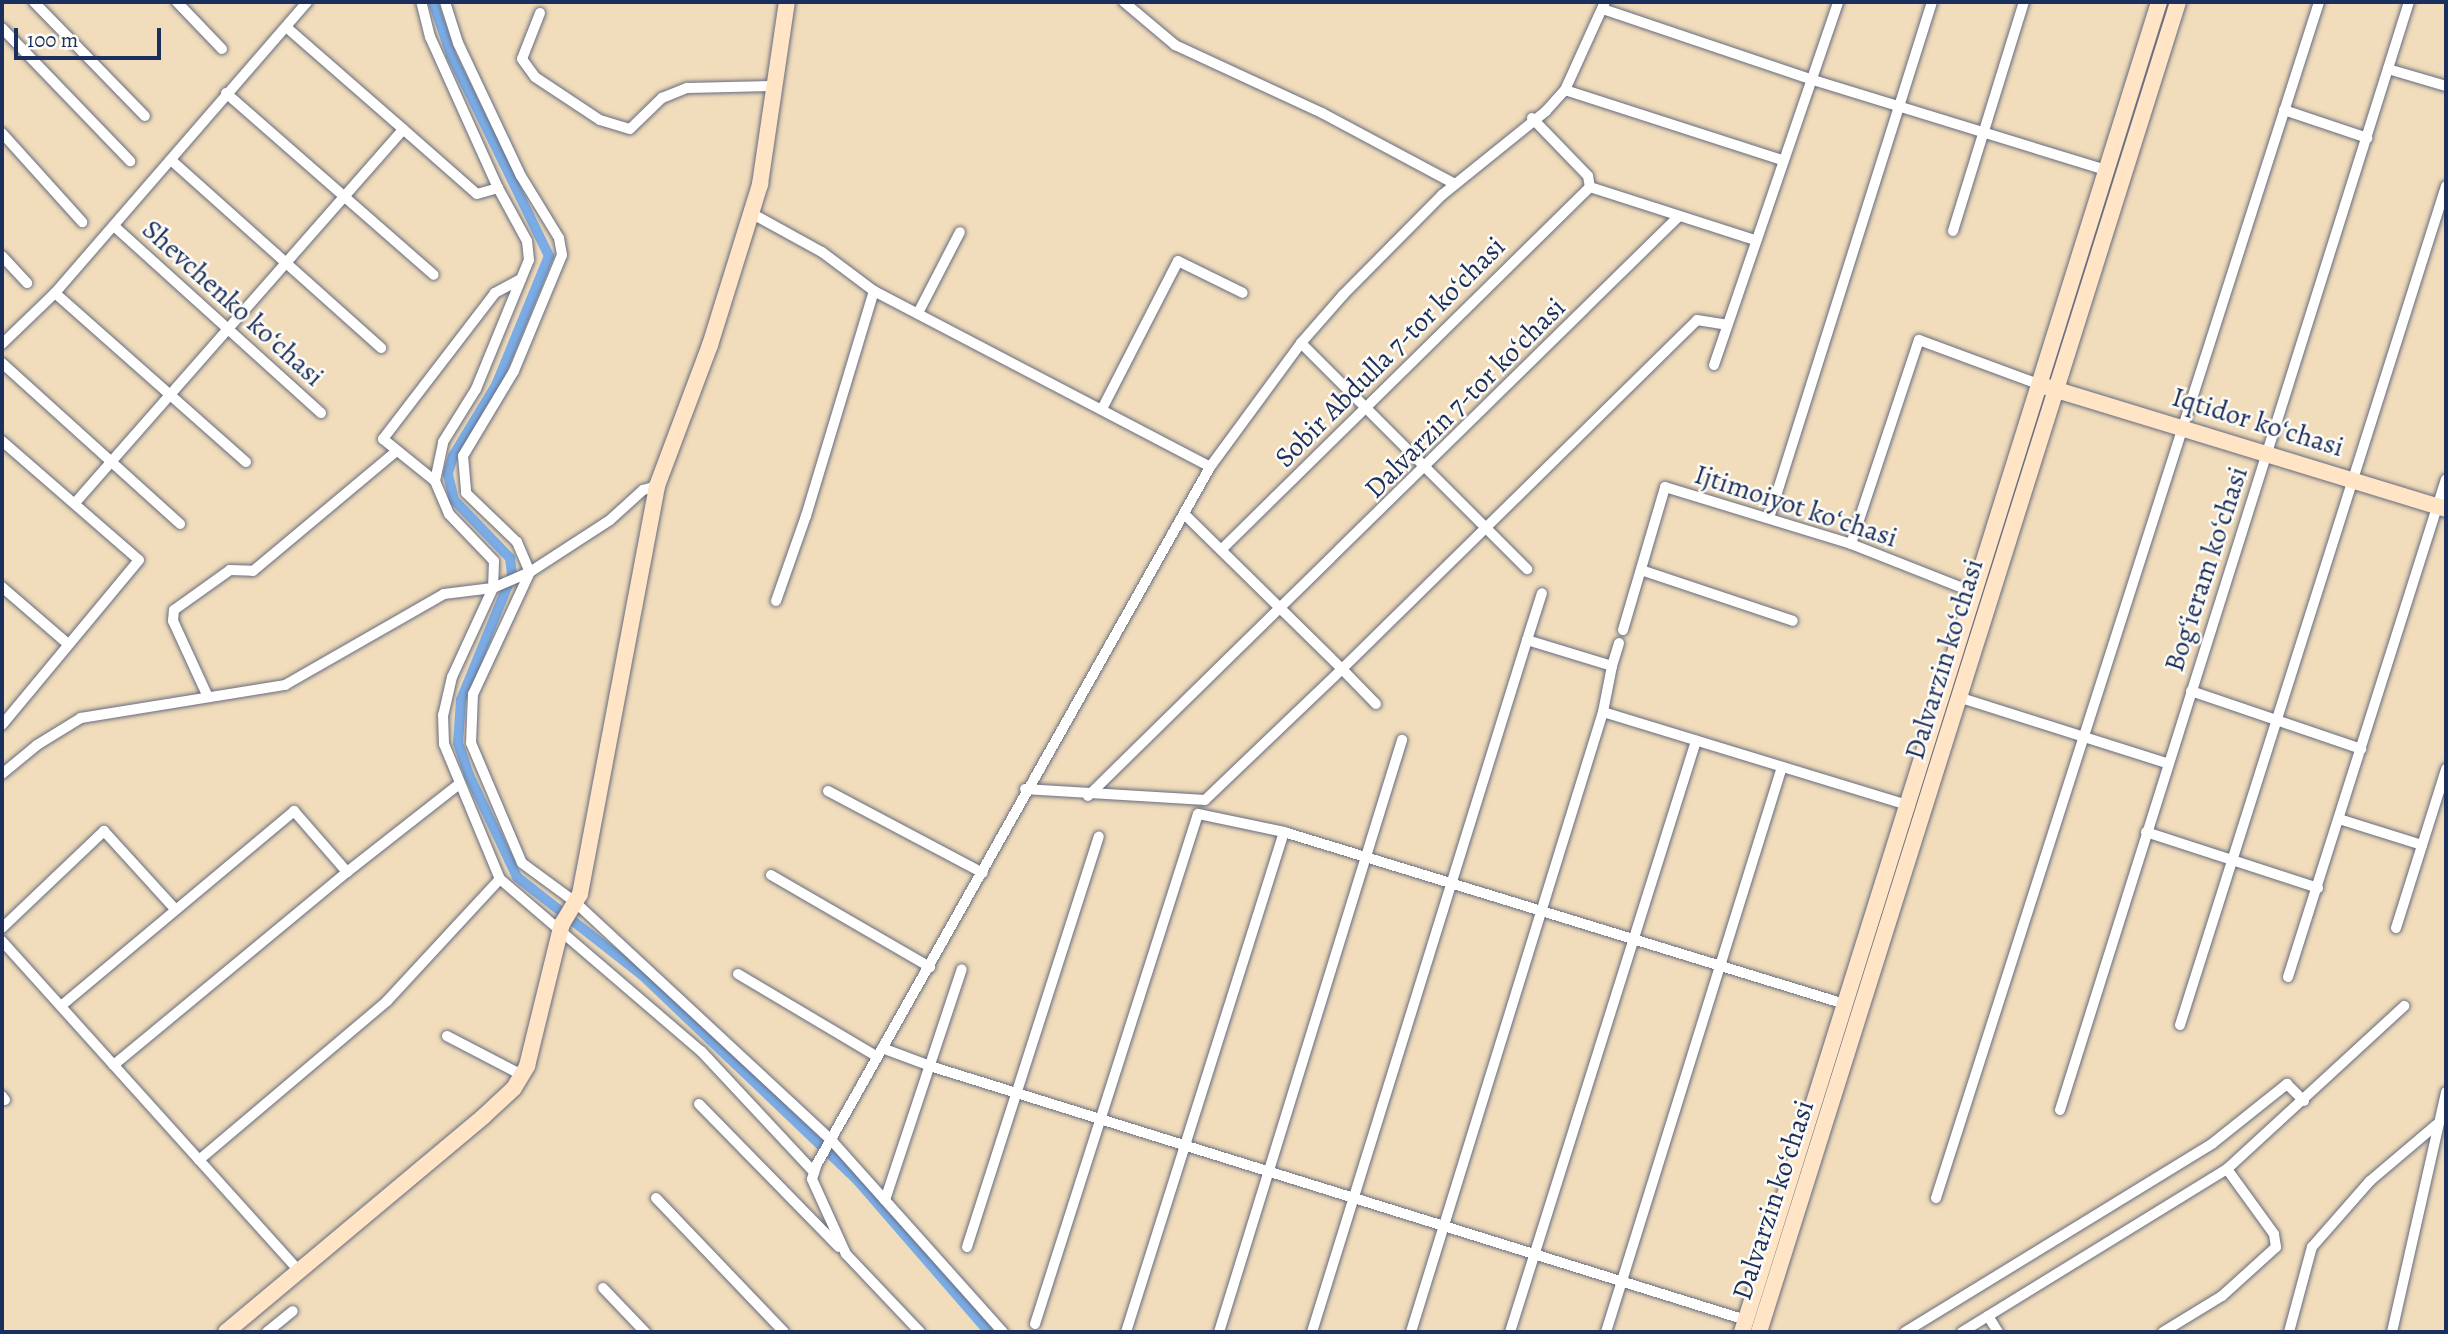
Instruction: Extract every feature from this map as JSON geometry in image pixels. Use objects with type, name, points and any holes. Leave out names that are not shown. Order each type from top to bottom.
[{"type":"main road","points":[[226,1332],[297,1269],[484,1116],[522,1075],[561,928],[580,894],[596,822],[657,486],[710,345],[760,184],[772,86],[787,2]]},
{"type":"main road","name":"Dalvarzin koʻchasi","points":[[1744,1326],[1845,1004],[1958,697],[2054,389],[2086,266],[2105,170],[2159,2]]},
{"type":"main road","name":"Dalvarzin koʻchasi","points":[[1759,1332],[1908,837],[1910,806],[2038,384],[2086,266],[2178,2]]},
{"type":"main road","name":"Iqtidor koʻchasi","points":[[2038,384],[2354,478],[2442,508]]},
{"type":"street","points":[[34,2],[145,116]]},
{"type":"street","points":[[177,2],[222,49]]},
{"type":"street","points":[[2,344],[55,293],[307,2]]},
{"type":"street","points":[[421,2],[430,37],[498,188],[527,240],[529,260],[476,389],[443,442],[435,481]]},
{"type":"street","points":[[445,2],[458,43],[521,176],[559,239],[562,255],[514,371],[463,456],[466,493],[517,542],[526,574],[473,694],[471,743],[522,863],[573,904],[832,1143],[1003,1332]]},
{"type":"street","points":[[1125,2],[1175,45],[1322,113],[1455,184]]},
{"type":"street","points":[[1714,365],[1838,2]]},
{"type":"street","points":[[1769,518],[1932,2]]},
{"type":"street","points":[[1954,232],[2024,2]]},
{"type":"street","points":[[1936,1198],[2319,2]]},
{"type":"street","name":"Bogʻieram koʻchasi","points":[[2060,1110],[2409,2]]},
{"type":"street","points":[[846,1254],[813,1180],[816,1168],[982,873],[1025,789],[1210,467],[1301,344],[1343,295],[1455,184],[1532,118],[1546,111],[1565,90],[1604,5],[1810,79],[2105,170]]},
{"type":"street","points":[[540,13],[522,60],[535,77],[600,120],[630,129],[662,98],[687,88],[772,86]]},
{"type":"street","points":[[286,27],[477,194],[498,188]]},
{"type":"street","points":[[2,28],[130,161]]},
{"type":"street","points":[[2388,69],[2446,86]]},
{"type":"street","points":[[1565,90],[1783,160]]},
{"type":"street","points":[[226,93],[434,275]]},
{"type":"street","points":[[2284,110],[2367,138]]},
{"type":"street","points":[[1532,118],[1588,176],[1590,187],[1755,240]]},
{"type":"street","points":[[75,503],[403,130]]},
{"type":"street","points":[[2,133],[82,222]]},
{"type":"street","points":[[172,160],[381,348]]},
{"type":"street","points":[[2180,1025],[2446,186]]},
{"type":"street","name":"Sobir Abdulla 7-tor koʻchasi","points":[[1222,550],[1590,187]]},
{"type":"street","points":[[751,213],[822,252],[874,291],[1103,407],[1210,467]]},
{"type":"street","name":"Dalvarzin 7-tor koʻchasi","points":[[1088,796],[1426,469],[1679,216]]},
{"type":"street","name":"Shevchenko koʻchasi","points":[[114,226],[321,413]]},
{"type":"street","points":[[918,313],[960,232]]},
{"type":"street","points":[[2,256],[27,283]]},
{"type":"street","points":[[1103,407],[1178,261],[1243,293]]},
{"type":"street","points":[[521,279],[495,293],[383,439],[394,453],[435,481],[449,514],[494,561],[493,588],[452,677],[443,715],[444,744],[458,785],[500,879],[561,928],[701,1051],[816,1168]]},
{"type":"street","points":[[776,601],[806,516],[874,291]]},
{"type":"street","points":[[55,293],[246,462]]},
{"type":"street","points":[[1025,789],[1088,796],[1205,800],[1698,320],[1727,325]]},
{"type":"street","points":[[1851,544],[1919,340],[2038,384]]},
{"type":"street","points":[[1301,344],[1527,569]]},
{"type":"street","points":[[2,363],[180,524]]},
{"type":"street","points":[[2,441],[139,560],[2,725]]},
{"type":"street","points":[[208,697],[173,621],[174,610],[230,570],[253,571],[394,453]]},
{"type":"street","points":[[2288,977],[2442,508],[2446,479]]},
{"type":"street","points":[[2,774],[37,745],[81,718],[285,685],[444,594],[493,588],[526,574],[610,520],[643,490],[657,486]]},
{"type":"street","name":"Ijtimoiyot koʻchasi","points":[[1623,630],[1665,487],[1851,544],[1973,592]]},
{"type":"street","points":[[1184,514],[1376,704]]},
{"type":"street","points":[[1641,570],[1793,621]]},
{"type":"street","points":[[2,587],[68,644]]},
{"type":"street","points":[[1312,1332],[1542,593]]},
{"type":"street","points":[[1527,640],[1612,666]]},
{"type":"street","points":[[1411,1332],[1603,712],[1619,643]]},
{"type":"street","points":[[2191,691],[2361,749]]},
{"type":"street","points":[[1958,697],[2169,764]]},
{"type":"street","points":[[1603,712],[1910,806]]},
{"type":"street","points":[[1219,1332],[1402,740]]},
{"type":"street","points":[[1510,1332],[1696,741]]},
{"type":"street","points":[[1606,1332],[1782,767]]},
{"type":"street","points":[[2396,928],[2446,769]]},
{"type":"street","points":[[114,1065],[347,872],[458,785]]},
{"type":"street","points":[[828,791],[982,873]]},
{"type":"street","points":[[61,1006],[295,811],[347,872]]},
{"type":"street","points":[[1035,1324],[1198,814],[1284,832],[1541,914],[1845,1004]]},
{"type":"street","points":[[2339,820],[2422,845]]},
{"type":"street","points":[[2,928],[104,831],[175,909]]},
{"type":"street","points":[[1126,1332],[1284,832]]},
{"type":"street","points":[[2146,832],[2318,888]]},
{"type":"street","points":[[967,1247],[1099,837]]},
{"type":"street","points":[[771,876],[930,967]]},
{"type":"street","points":[[199,1160],[387,1001],[500,879]]},
{"type":"street","points":[[2,941],[297,1269]]},
{"type":"street","points":[[886,1200],[933,1068],[962,969]]},
{"type":"street","points":[[738,974],[879,1052],[1622,1281],[1744,1326]]},
{"type":"street","points":[[1962,1332],[2227,1169],[2304,1101],[2404,1006]]},
{"type":"street","points":[[447,1036],[522,1075]]},
{"type":"street","points":[[1905,1332],[2213,1143],[2287,1084],[2304,1101]]},
{"type":"street","points":[[2392,1332],[2436,1125],[2446,1092]]},
{"type":"street","points":[[699,1104],[920,1332]]},
{"type":"street","points":[[2289,1332],[2312,1247],[2371,1181],[2436,1125]]},
{"type":"street","points":[[2163,1332],[2222,1296],[2276,1247],[2274,1234],[2227,1169]]},
{"type":"street","points":[[656,1198],[784,1332]]},
{"type":"street","points":[[603,1288],[645,1332]]},
{"type":"street","points":[[267,1332],[293,1311]]},
{"type":"street","points":[[1988,1316],[1998,1332]]},
{"type":"waterway","points":[[433,2],[451,55],[549,256],[496,385],[453,456],[448,474],[454,500],[510,558],[512,575],[461,700],[458,743],[469,775],[517,877],[642,975],[858,1181],[989,1332]]}]
